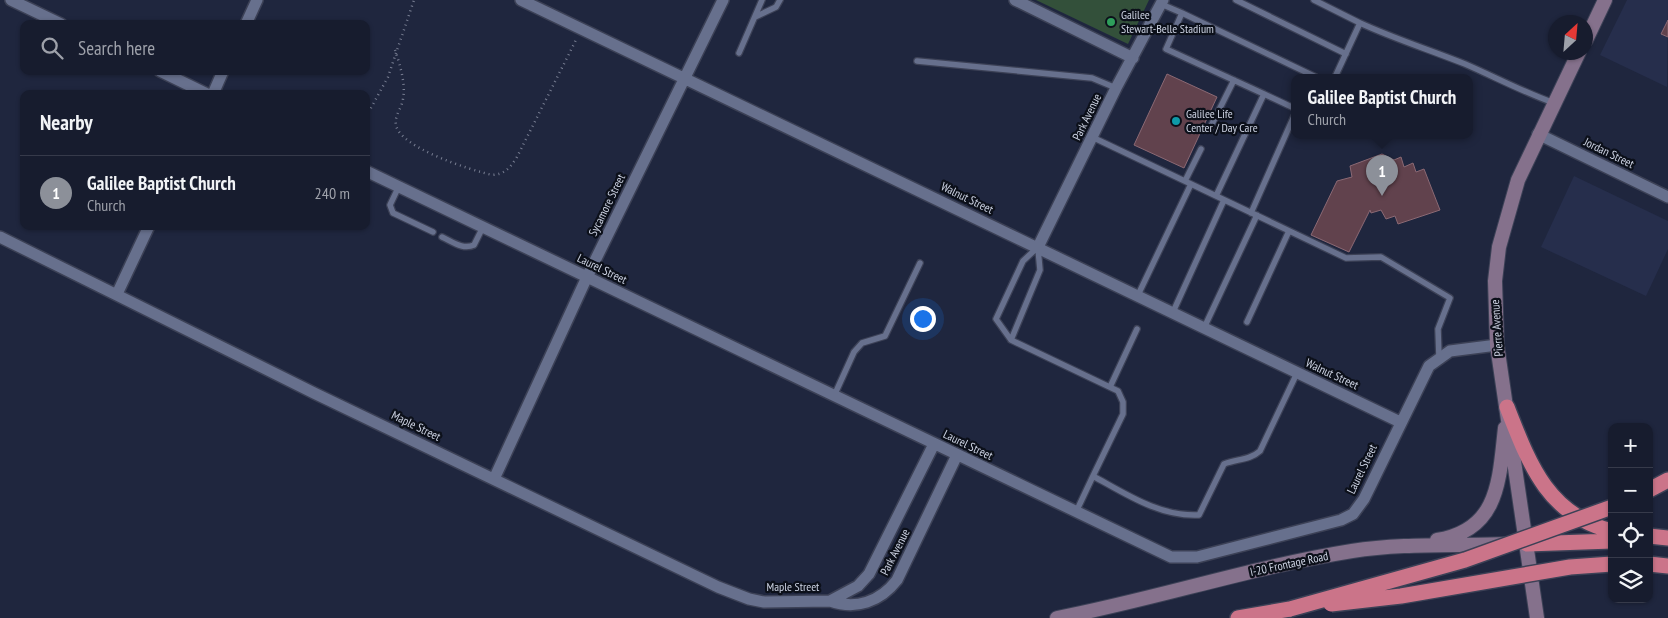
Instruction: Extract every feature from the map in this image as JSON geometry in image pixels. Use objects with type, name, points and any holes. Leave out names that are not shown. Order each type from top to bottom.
[{"type":"highway","points":[[1507,407],[1527,458],[1553,497],[1569,513],[1587,523],[1608,530]]},
{"type":"highway","points":[[1653,488],[1668,480]]},
{"type":"highway","points":[[1238,618],[1290,608],[1465,560],[1608,508]]},
{"type":"highway","points":[[1653,536],[1668,538]]},
{"type":"highway","points":[[1653,540],[1668,538]]},
{"type":"highway","points":[[1527,544],[1608,541]]},
{"type":"highway","points":[[1290,608],[1401,596],[1570,567],[1608,564]]},
{"type":"highway","points":[[1653,564],[1668,566]]},
{"type":"main road","points":[[1593,26],[1606,0]]},
{"type":"main road","name":"Pierre Avenue","points":[[1537,618],[1497,345],[1495,281],[1499,247],[1518,180],[1538,134],[1575,60]]},
{"type":"main road","points":[[1374,549],[1459,535],[1483,517],[1498,486],[1507,407]]},
{"type":"main road","name":"I-20 Frontage Road","points":[[1056,618],[1133,602],[1287,562],[1374,549],[1527,544]]},
{"type":"street","points":[[11,0],[53,20]]},
{"type":"street","points":[[248,20],[257,0]]},
{"type":"street","name":"Walnut Street","points":[[522,0],[1400,422]]},
{"type":"street","name":"Sycamore Street","points":[[494,479],[588,278],[723,0]]},
{"type":"street","points":[[1015,0],[1133,58]]},
{"type":"street","name":"Park Avenue","points":[[1038,247],[1116,88],[1162,2]]},
{"type":"street","points":[[168,75],[199,90]]},
{"type":"street","points":[[215,90],[220,75]]},
{"type":"street","name":"Jordan Street","points":[[1538,134],[1668,197]]},
{"type":"street","name":"Laurel Street","points":[[370,173],[1164,555],[1183,559],[1340,520],[1353,514],[1364,499],[1424,373],[1439,357]]},
{"type":"street","points":[[117,294],[147,230]]},
{"type":"street","name":"Maple Street","points":[[0,236],[331,401],[718,587],[749,599],[764,602],[830,601]]},
{"type":"street","points":[[1439,357],[1450,351],[1497,345]]},
{"type":"street","name":"Park Avenue","points":[[830,601],[845,595],[869,574],[934,444]]},
{"type":"street","name":"Park Avenue","points":[[830,601],[839,604],[858,605],[876,599],[892,588],[957,455]]},
{"type":"lane","points":[[739,54],[762,0]]},
{"type":"lane","points":[[755,17],[776,7],[780,0]]},
{"type":"lane","points":[[1236,0],[1346,54]]},
{"type":"lane","points":[[1314,0],[1397,40],[1465,65],[1520,91],[1554,103]]},
{"type":"lane","points":[[1162,2],[1182,14],[1310,74]]},
{"type":"lane","points":[[1182,14],[1166,49],[1291,107]]},
{"type":"lane","points":[[1336,74],[1360,23]]},
{"type":"lane","points":[[917,60],[1092,78],[1116,88]]},
{"type":"lane","points":[[1209,130],[1234,80]]},
{"type":"lane","points":[[1216,196],[1264,94]]},
{"type":"lane","points":[[1204,328],[1291,123]]},
{"type":"lane","points":[[1092,137],[1346,258],[1381,257],[1450,298],[1438,328],[1439,357]]},
{"type":"lane","points":[[1138,296],[1188,182],[1200,149]]},
{"type":"lane","points":[[399,186],[390,205],[393,213],[434,232]]},
{"type":"lane","points":[[1173,312],[1224,200]]},
{"type":"lane","points":[[442,237],[463,247],[470,247],[474,245],[482,227]]},
{"type":"lane","points":[[1248,322],[1289,231]]},
{"type":"lane","name":"Park Avenue","points":[[1011,340],[996,319],[1023,261],[1038,247]]},
{"type":"lane","name":"Park Avenue","points":[[1011,340],[1040,270],[1038,247]]},
{"type":"lane","points":[[834,396],[854,352],[862,343],[885,336],[920,263]]},
{"type":"lane","points":[[1110,387],[1137,329]]},
{"type":"lane","points":[[1011,340],[1118,391],[1123,402],[1124,414],[1076,512]]},
{"type":"lane","points":[[1093,476],[1142,502],[1182,516],[1199,515],[1224,464],[1238,458],[1252,458],[1260,451],[1297,373]]},
{"type":"path","points":[[370,110],[382,90],[414,0]]},
{"type":"path","points":[[395,50],[404,91],[403,100],[396,117],[398,130],[407,140],[421,148],[492,175],[501,174],[509,169],[517,157],[576,40]]},
{"type":"shaded area","points":[[1627,0],[1668,0],[1667,87],[1600,55]]},
{"type":"shaded area","points":[[1574,176],[1668,221],[1668,249],[1646,296],[1541,247]]},
{"type":"green space","name":"Galilee Stewart-Belle Stadium","points":[[1036,0],[1149,0],[1128,44]]},
{"type":"building","points":[[1668,20],[1668,37],[1661,34]]},
{"type":"building","name":"Galilee Life Center / Day Care","points":[[1167,74],[1217,97],[1184,168],[1134,145]]},
{"type":"building","points":[[1382,154],[1394,160],[1401,157],[1404,167],[1413,163],[1416,172],[1424,169],[1440,210],[1398,224],[1395,216],[1386,219],[1381,210],[1371,213],[1370,210],[1349,252],[1311,235],[1337,181],[1352,177],[1350,166]]},
{"type":"place","name":"Galilee Stewart-Belle Stadium","points":[[1111,22]]},
{"type":"place","name":"Galilee Life Center / Day Care","points":[[1176,121]]},
{"type":"place","name":"Galilee Baptist Church","points":[[1382,196]]}]
